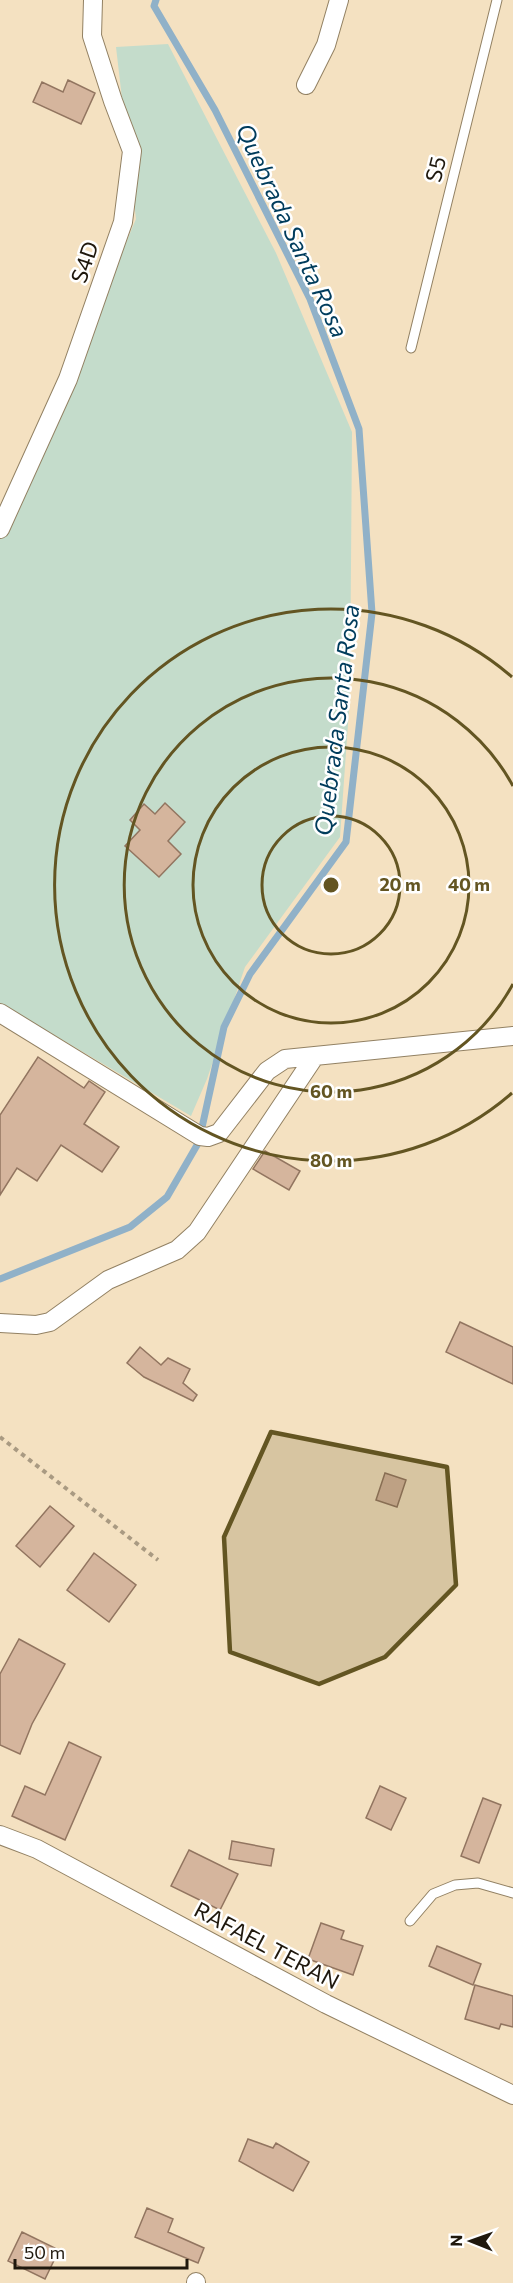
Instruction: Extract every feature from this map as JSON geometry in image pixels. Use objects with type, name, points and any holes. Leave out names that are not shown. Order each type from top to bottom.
[{"type":"street","name":"S4D","points":[[0,529],[68,379],[123,222],[132,151],[92,36],[93,0]]},
{"type":"street","points":[[306,85],[326,45],[339,0]]},
{"type":"street","points":[[0,1013],[200,1136],[208,1137],[219,1133],[267,1071],[285,1059],[513,1036]]},
{"type":"street","points":[[0,1323],[36,1325],[50,1322],[108,1280],[177,1250],[197,1232],[222,1191],[315,1056]]},
{"type":"street","name":"RAFAEL TERAN","points":[[0,1835],[38,1849],[326,2004],[513,2095]]},
{"type":"lane","name":"S5","points":[[411,348],[497,0]]},
{"type":"lane","points":[[410,1921],[433,1894],[455,1885],[478,1883],[513,1893]]},
{"type":"path","points":[[0,1437],[158,1560]]},
{"type":"highlighted area","points":[[271,1432],[346,1445],[447,1467],[456,1585],[385,1657],[319,1684],[230,1652],[224,1537]]},
{"type":"green space","points":[[168,44],[276,253],[352,432],[350,696],[340,837],[245,967],[207,1079],[191,1116],[0,1003],[0,538],[136,219],[116,47]]},
{"type":"building","points":[[68,80],[95,93],[81,124],[33,102],[42,82],[63,92]]},
{"type":"building","points":[[165,803],[185,822],[168,841],[181,854],[159,877],[125,846],[140,830],[130,820],[144,804],[155,814]]},
{"type":"building","points":[[38,1057],[84,1088],[89,1081],[105,1092],[84,1124],[119,1147],[102,1172],[61,1145],[37,1181],[17,1168],[0,1195],[0,1115]]},
{"type":"building","points":[[265,1151],[300,1171],[289,1190],[253,1169]]},
{"type":"building","points":[[460,1322],[513,1347],[513,1384],[446,1352]]},
{"type":"building","points":[[140,1347],[161,1365],[168,1358],[190,1369],[183,1383],[197,1395],[193,1401],[144,1377],[127,1363]]},
{"type":"building","points":[[385,1473],[406,1480],[397,1507],[376,1500]]},
{"type":"building","points":[[50,1506],[74,1526],[40,1567],[16,1546]]},
{"type":"building","points":[[94,1553],[136,1585],[109,1622],[67,1590]]},
{"type":"building","points":[[19,1639],[65,1664],[32,1724],[20,1754],[0,1745],[0,1674]]},
{"type":"building","points":[[69,1742],[101,1757],[65,1840],[12,1816],[25,1786],[45,1795]]},
{"type":"building","points":[[380,1786],[406,1798],[391,1830],[366,1818]]},
{"type":"building","points":[[483,1798],[501,1805],[479,1863],[461,1856]]},
{"type":"building","points":[[232,1841],[274,1849],[271,1866],[229,1859]]},
{"type":"building","points":[[189,1850],[238,1874],[220,1910],[171,1886]]},
{"type":"building","points":[[321,1923],[344,1931],[341,1939],[363,1946],[353,1975],[308,1959]]},
{"type":"building","points":[[437,1946],[481,1964],[473,1985],[429,1966]]},
{"type":"building","points":[[475,1985],[513,1996],[513,2027],[501,2024],[499,2029],[465,2019]]},
{"type":"building","points":[[248,2139],[273,2148],[276,2143],[309,2162],[293,2191],[239,2161]]},
{"type":"building","points":[[147,2208],[173,2219],[168,2232],[204,2248],[198,2263],[135,2237]]},
{"type":"building","points":[[22,2232],[59,2250],[45,2279],[8,2261]]},
{"type":"waterway","name":"Quebrada Santa Rosa","points":[[156,0],[154,6],[215,110],[310,299],[359,429],[372,613],[346,842],[250,974],[224,1027],[201,1132]]},
{"type":"waterway","name":"Quebrada Santa Rosa","points":[[0,1279],[130,1227],[167,1197],[200,1140]]}]
